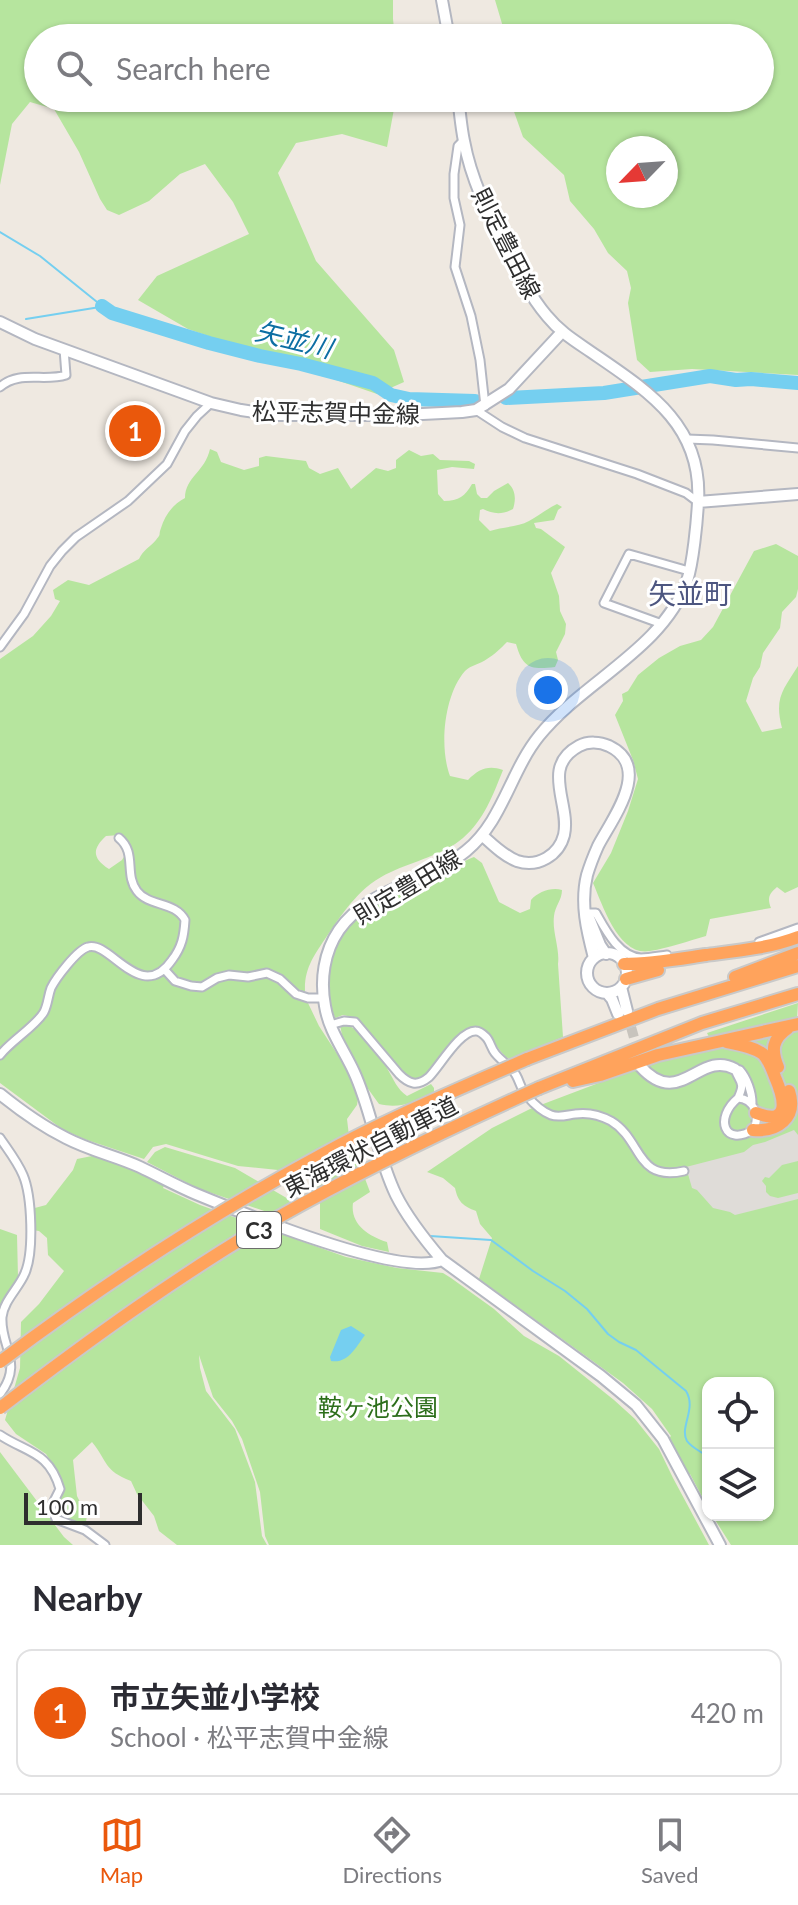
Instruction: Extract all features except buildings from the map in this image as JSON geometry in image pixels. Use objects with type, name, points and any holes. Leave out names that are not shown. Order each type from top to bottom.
[{"type":"highway","points":[[624,964],[745,950],[798,937]]},
{"type":"highway","points":[[624,983],[660,969],[764,954],[798,943]]},
{"type":"highway","points":[[658,1009],[798,953]]},
{"type":"highway","name":"東海環状自動車道","points":[[0,1362],[132,1268],[324,1153],[527,1059],[658,1009],[798,966]]},
{"type":"highway","name":"東海環状自動車道","points":[[0,1408],[151,1298],[275,1220],[404,1151],[539,1088],[702,1023],[798,994]]},
{"type":"highway","points":[[539,1088],[600,1075],[658,1055],[798,1024]]},
{"type":"highway","points":[[753,1130],[784,1122],[792,1112],[792,1098],[774,1056],[774,1043],[781,1033],[798,1024]]},
{"type":"highway","points":[[774,1043],[781,1039],[790,1045]]},
{"type":"highway","points":[[703,1044],[735,1043],[758,1051],[767,1059],[784,1104],[780,1112],[767,1117],[754,1108]]},
{"type":"main road","points":[[442,0],[446,24]]},
{"type":"main road","name":"則定豊田線","points":[[460,112],[463,141],[479,191],[508,253],[544,313],[562,332],[659,402],[687,439],[698,478],[689,578],[662,624],[539,736],[526,754],[499,813],[483,836],[446,864],[375,899],[348,919],[338,931],[326,956],[324,998],[330,1025],[355,1074],[395,1193],[414,1225],[442,1260],[636,1405],[663,1439],[720,1545]]},
{"type":"main road","name":"松平志賀中金線","points":[[2,324],[211,403],[241,410],[274,415],[403,415],[481,408]]},
{"type":"main road","points":[[481,408],[509,389],[562,332]]},
{"type":"main road","points":[[698,502],[798,494]]},
{"type":"main road","points":[[483,836],[517,861],[537,862],[548,858],[556,852],[564,836],[558,777],[565,758],[585,743],[603,743],[619,752],[629,772],[626,792],[598,846],[588,873],[585,893],[585,922],[594,958]]},
{"type":"main road","points":[[586,913],[606,954]]},
{"type":"main road","points":[[606,954],[617,956],[624,964],[622,1012],[607,993],[596,989],[589,980],[588,968],[594,958],[606,954]]},
{"type":"main road","points":[[607,993],[624,983]]},
{"type":"main road","points":[[642,1066],[650,1077],[668,1083],[678,1082],[719,1064],[735,1069]]},
{"type":"main road","points":[[0,1094],[45,1127],[91,1150],[138,1166],[251,1216],[358,1252],[409,1263],[433,1264],[442,1260]]},
{"type":"street","points":[[463,141],[458,146],[454,174],[454,198],[460,225],[455,267],[480,360],[481,408],[502,427],[525,438],[637,474],[686,493],[698,502]]},
{"type":"street","points":[[0,387],[8,380],[21,377],[55,379],[66,375],[64,349]]},
{"type":"street","points":[[0,647],[62,551],[76,537],[128,501],[167,464],[185,431],[211,403]]},
{"type":"street","points":[[687,439],[798,448]]},
{"type":"street","points":[[662,624],[604,603],[629,554],[689,571]]},
{"type":"street","points":[[0,1055],[43,1014],[52,987],[79,951],[92,945],[129,970],[144,975],[159,974],[182,944],[185,920],[180,911],[140,895],[132,881],[129,850],[119,838]]},
{"type":"street","points":[[586,913],[596,913],[605,930],[623,951],[640,958],[761,942],[798,928]]},
{"type":"street","points":[[165,970],[175,981],[202,987],[229,975],[248,977],[267,973],[280,979],[296,994],[324,998]]},
{"type":"street","points":[[330,1025],[355,1022],[399,1074],[413,1084],[423,1082],[461,1038],[471,1031],[477,1031],[487,1038],[494,1052],[514,1072],[527,1096],[544,1110],[558,1116],[590,1114],[607,1119],[629,1137],[647,1166],[666,1174],[684,1171]]},
{"type":"street","points":[[735,1069],[743,1073],[748,1085],[757,1123],[753,1130],[739,1136],[726,1127],[723,1117],[742,1090],[742,1082],[735,1069]]},
{"type":"street","points":[[738,1098],[743,1098],[754,1108]]},
{"type":"street","points":[[0,1138],[18,1164],[25,1181],[30,1247],[25,1273],[2,1317],[10,1370],[6,1387],[0,1394]]},
{"type":"street","points":[[0,1435],[38,1454],[52,1471],[60,1489],[51,1507],[56,1519],[79,1527],[105,1545]]},
{"type":"green space","points":[[0,0],[393,0],[394,24],[24,24],[24,109],[12,124],[0,185]]},
{"type":"green space","points":[[495,0],[798,0],[798,375],[692,369],[650,372],[637,360],[628,303],[631,288],[627,271],[608,253],[594,229],[570,201],[564,175],[523,137],[514,112],[774,112],[774,24],[502,24]]},
{"type":"green space","points":[[56,112],[393,112],[387,147],[342,134],[296,143],[278,173],[316,261],[394,350],[404,382],[377,394],[188,329],[138,300],[157,276],[249,234],[233,202],[205,164],[180,174],[149,201],[119,215],[107,210],[100,199],[79,152]]},
{"type":"green space","points":[[210,449],[217,452],[221,462],[244,470],[259,466],[259,458],[266,456],[306,461],[309,468],[320,474],[338,468],[351,489],[376,468],[388,471],[396,468],[396,460],[409,450],[421,456],[433,454],[440,460],[469,461],[475,464],[474,469],[452,467],[437,470],[438,494],[444,501],[454,500],[475,484],[477,494],[487,498],[508,483],[515,495],[513,509],[498,513],[480,510],[479,520],[490,531],[525,523],[557,504],[562,507],[554,520],[534,523],[536,528],[565,547],[551,573],[566,624],[565,634],[556,652],[558,660],[555,667],[529,666],[516,644],[507,642],[490,657],[465,671],[448,707],[444,736],[447,764],[450,776],[468,780],[484,769],[503,770],[487,807],[477,823],[455,844],[380,877],[354,899],[308,968],[305,991],[296,992],[276,974],[227,972],[200,985],[175,978],[168,969],[187,934],[183,910],[142,892],[134,880],[131,850],[127,843],[120,835],[106,836],[96,849],[99,861],[109,869],[127,852],[134,891],[176,912],[181,918],[181,939],[164,968],[155,973],[144,973],[130,967],[99,943],[91,942],[78,948],[62,967],[40,1013],[0,1051],[0,659],[33,636],[51,616],[60,601],[55,599],[53,590],[68,580],[89,585],[139,559],[159,536],[170,510],[185,498],[188,485]]},
{"type":"green space","points":[[776,544],[798,556],[798,589],[796,597],[782,612],[780,628],[763,653],[746,701],[762,732],[782,728],[780,702],[784,688],[798,666],[798,887],[785,893],[777,887],[770,896],[771,908],[710,919],[706,936],[657,950],[639,951],[629,946],[614,928],[593,883],[611,853],[638,779],[615,715],[623,701],[622,694],[628,691],[638,675],[659,658],[680,646],[701,640],[713,627],[754,551]]},
{"type":"green space","points":[[474,857],[482,863],[499,902],[520,913],[530,909],[531,900],[541,893],[562,890],[554,922],[563,1037],[509,1059],[488,1035],[470,1028],[459,1035],[437,1065],[420,1079],[408,1078],[357,1018],[343,1015],[335,1018],[329,990],[331,961],[342,935],[363,913]]},
{"type":"green space","points":[[93,949],[128,971],[152,978],[165,974],[192,989],[231,976],[266,975],[308,1003],[347,1069],[358,1099],[347,1119],[349,1136],[370,1192],[353,1203],[354,1217],[367,1233],[387,1242],[389,1252],[362,1246],[320,1229],[320,1192],[300,1164],[278,1170],[238,1166],[166,1144],[153,1147],[144,1159],[62,1129],[0,1083],[0,1060],[51,1004],[55,988],[75,961],[84,952]]},
{"type":"green space","points":[[798,1003],[797,1018],[709,1037],[707,1033]]},
{"type":"green space","points":[[798,1020],[798,1545],[731,1545],[716,1521],[774,1521],[774,1377],[702,1377],[702,1497],[668,1439],[671,1436],[652,1409],[623,1383],[479,1279],[492,1238],[480,1224],[476,1211],[464,1205],[455,1188],[443,1178],[427,1172],[492,1128],[530,1109],[633,1070]]},
{"type":"green space","points":[[344,1024],[370,1042],[407,1096],[431,1084],[434,1093],[401,1105],[379,1104],[366,1086],[342,1035],[340,1025]]},
{"type":"green space","points":[[165,1147],[235,1168],[290,1200],[282,1217],[197,1188],[147,1162],[155,1152]]},
{"type":"green space","name":"鞍ヶ池公園","points":[[92,1156],[129,1167],[165,1183],[163,1188],[200,1205],[346,1257],[397,1268],[443,1273],[451,1278],[494,1309],[524,1336],[559,1356],[635,1419],[659,1449],[709,1545],[269,1545],[265,1536],[260,1492],[242,1439],[213,1397],[199,1355],[206,1391],[235,1429],[255,1482],[262,1536],[267,1545],[177,1545],[159,1531],[154,1516],[131,1481],[111,1469],[92,1442],[73,1460],[77,1496],[87,1516],[85,1527],[68,1520],[61,1508],[56,1469],[46,1454],[16,1434],[5,1420],[20,1368],[21,1322],[64,1271],[48,1255],[47,1238],[39,1231],[32,1230],[31,1209],[46,1205],[73,1170],[77,1159]]},
{"type":"green space","points":[[0,1229],[17,1235],[18,1277],[0,1329]]},
{"type":"green space","points":[[0,1452],[64,1537],[73,1545],[0,1545]]},
{"type":"shaded area","points":[[794,1130],[798,1135],[798,1161],[782,1165],[762,1181],[770,1196],[778,1198],[798,1193],[798,1199],[735,1215],[713,1208],[692,1188],[686,1167],[744,1152],[753,1145]]},
{"type":"water","points":[[351,1326],[365,1335],[347,1357],[331,1361],[341,1330]]},
{"type":"waterway","points":[[0,232],[40,256],[102,306]]},
{"type":"waterway","name":"矢並川","points":[[102,306],[112,313],[209,343],[373,383],[391,395],[409,399],[475,401]]},
{"type":"waterway","points":[[26,319],[100,307]]},
{"type":"waterway","name":"矢並川","points":[[506,398],[604,393],[710,376],[798,383]]},
{"type":"waterway","points":[[430,1236],[491,1240],[565,1291],[587,1309],[608,1334],[636,1350],[686,1391],[690,1404],[685,1436],[702,1453]]},
{"type":"tunnel","points":[[627,1013],[639,1055]]},
{"type":"place","name":"市立矢並小学校","points":[[135,431]]},
{"type":"district","name":"矢並町","points":[[690,593]]}]
